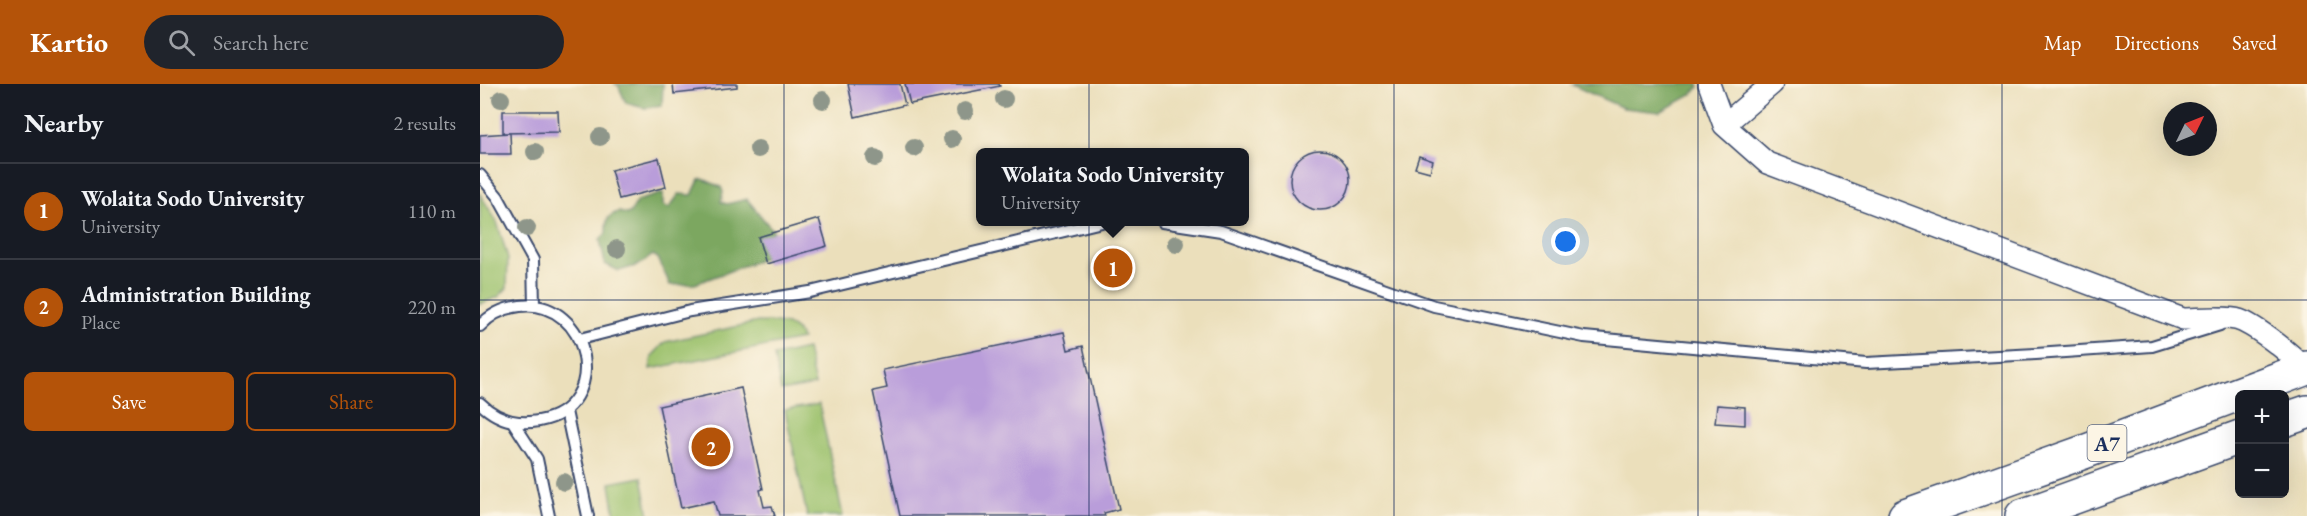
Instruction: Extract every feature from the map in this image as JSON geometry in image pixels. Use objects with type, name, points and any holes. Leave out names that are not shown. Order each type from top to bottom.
[{"type":"highway","name":"A7","points":[[1905,516],[2306,370]]},
{"type":"highway","points":[[2289,418],[2307,412]]},
{"type":"highway","name":"A7","points":[[2022,516],[2235,438]]},
{"type":"street","points":[[1709,84],[1724,124],[1767,163],[2183,319],[2238,320],[2278,344],[2306,370]]},
{"type":"street","points":[[1724,124],[1772,84]]},
{"type":"lane","points":[[480,175],[498,197],[533,260],[534,306]]},
{"type":"lane","points":[[580,339],[690,311],[810,292],[1085,226]]},
{"type":"lane","points":[[1188,226],[1221,231],[1434,306],[1595,338],[1866,363],[2152,346],[2238,320]]},
{"type":"lane","points":[[480,326],[499,311],[514,307],[546,308],[561,316],[580,339],[586,371],[581,389],[566,411],[543,420],[513,422],[482,409]]},
{"type":"lane","points":[[566,411],[588,516]]},
{"type":"lane","points":[[513,422],[537,459],[549,516]]},
{"type":"green space","points":[[614,84],[663,84],[662,106],[644,108],[626,103],[618,85]]},
{"type":"green space","points":[[1570,84],[1699,84],[1699,87],[1691,95],[1660,112],[1623,108]]},
{"type":"green space","points":[[703,179],[721,187],[723,192],[721,202],[727,204],[747,199],[774,232],[770,256],[695,284],[670,285],[658,258],[653,255],[639,265],[619,271],[605,264],[600,240],[606,233],[607,222],[611,215],[619,212],[627,214],[631,212],[637,201],[663,193],[663,205],[669,208],[679,194],[692,195],[699,180]]},
{"type":"green space","points":[[480,194],[497,222],[508,258],[507,288],[498,297],[480,304]]},
{"type":"green space","points":[[758,322],[789,326],[799,333],[802,339],[650,369],[652,356],[665,342]]},
{"type":"green space","points":[[807,349],[815,385],[781,391],[774,356]]},
{"type":"green space","points":[[819,404],[843,516],[807,516],[785,410]]},
{"type":"green space","points":[[642,477],[649,516],[615,516],[610,483]]},
{"type":"building","points":[[673,84],[737,84],[737,87],[674,94]]},
{"type":"building","points":[[848,84],[900,84],[905,105],[855,117]]},
{"type":"building","points":[[905,84],[999,84],[1000,86],[910,104]]},
{"type":"building","points":[[503,111],[558,111],[559,132],[503,133]]},
{"type":"building","points":[[510,133],[511,154],[480,154],[480,135]]},
{"type":"building","points":[[1320,150],[1337,155],[1345,163],[1350,180],[1345,197],[1337,205],[1320,210],[1303,205],[1295,197],[1290,180],[1295,163],[1303,155]]},
{"type":"building","points":[[1419,156],[1433,161],[1430,172],[1415,168]]},
{"type":"building","points":[[659,158],[666,187],[619,199],[611,170]]},
{"type":"building","points":[[819,219],[827,246],[766,264],[758,237]]},
{"type":"building","points":[[1064,332],[1068,350],[1083,346],[1119,509],[1104,513],[1105,516],[900,516],[873,391],[887,388],[883,370]]},
{"type":"building","points":[[741,388],[763,489],[760,490],[764,507],[772,506],[775,516],[718,516],[714,501],[681,508],[659,406]]},
{"type":"building","points":[[1717,405],[1745,407],[1745,425],[1715,423]]},
{"type":"place","name":"Wolaita Sodo University","points":[[1113,268]]},
{"type":"place","name":"Administration Building","points":[[711,447]]}]
